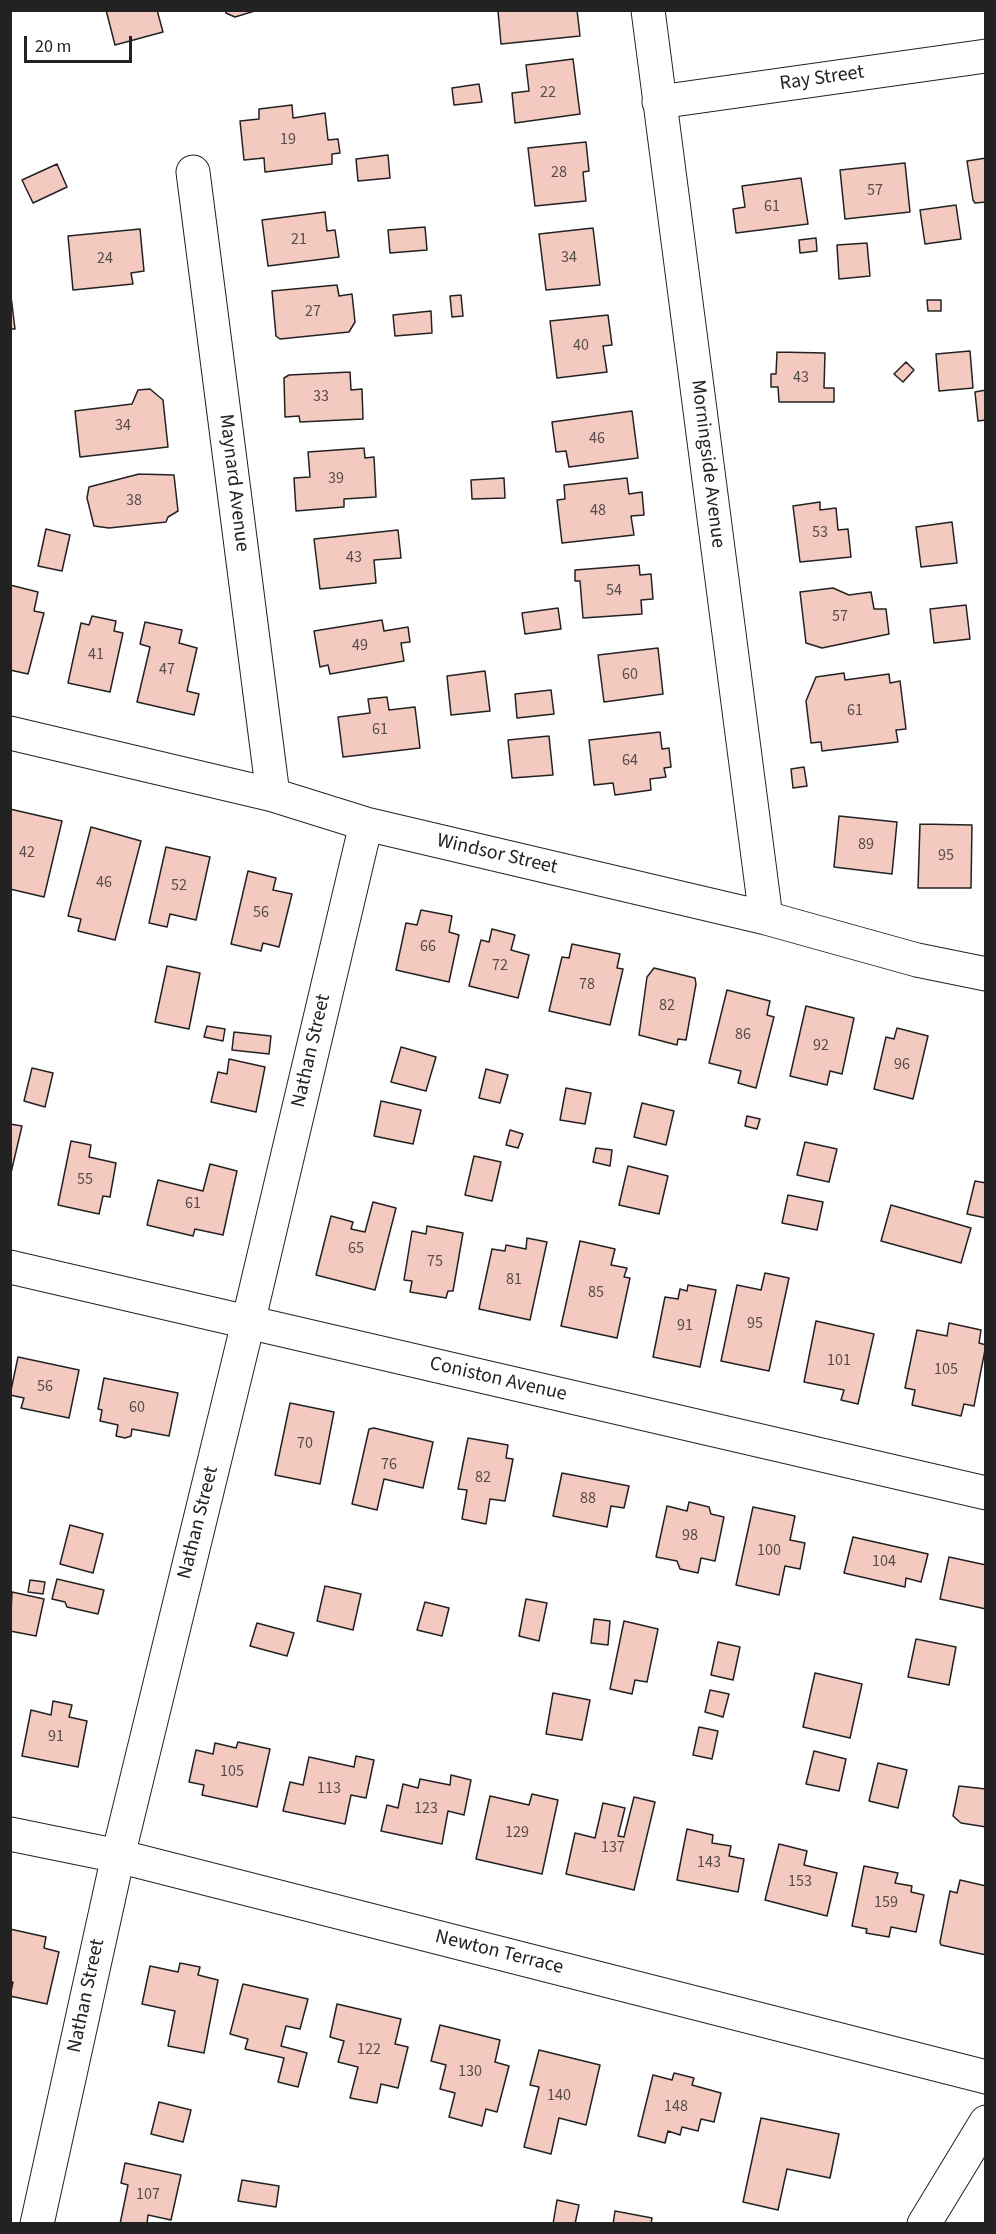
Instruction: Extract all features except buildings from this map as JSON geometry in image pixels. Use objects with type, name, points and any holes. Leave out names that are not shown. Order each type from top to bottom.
[{"type":"street","name":"Morningside Avenue","points":[[648,10],[766,918]]},
{"type":"street","name":"Ray Street","points":[[659,102],[986,56]]},
{"type":"street","name":"Maynard Avenue","points":[[193,172],[273,795]]},
{"type":"street","name":"Windsor Street","points":[[10,733],[273,795],[366,824],[766,918],[917,960],[986,974]]},
{"type":"street","name":"Nathan Street","points":[[37,2223],[118,1856],[248,1323],[366,824]]},
{"type":"street","name":"Coniston Avenue","points":[[10,1267],[986,1492]]},
{"type":"street","name":"Newton Terrace","points":[[10,1834],[118,1856],[986,2077]]},
{"type":"street","points":[[924,2223],[986,2122]]}]
